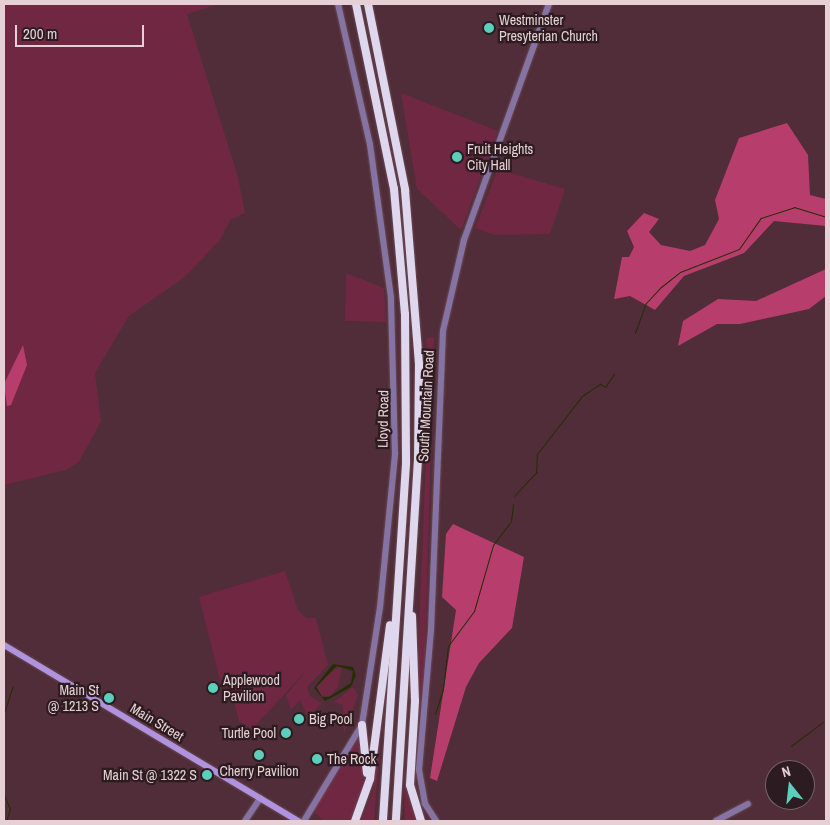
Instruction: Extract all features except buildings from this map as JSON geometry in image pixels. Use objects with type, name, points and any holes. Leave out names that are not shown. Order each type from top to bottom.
[{"type":"highway","points":[[356,4],[384,132],[402,271],[407,426],[383,821]]},
{"type":"highway","points":[[368,4],[398,142],[414,275],[419,428],[396,821]]},
{"type":"highway","points":[[412,549],[415,701],[410,785],[421,821]]},
{"type":"highway","points":[[356,821],[368,784],[399,562]]},
{"type":"highway","points":[[362,725],[368,784]]},
{"type":"main road","name":"Main Street","points":[[4,645],[298,821]]},
{"type":"street","name":"Lloyd Road","points":[[304,821],[362,725],[386,555],[396,381],[391,298],[370,145],[338,4]]},
{"type":"street","name":"South Mountain Road","points":[[436,821],[425,804],[419,770],[431,630],[443,331],[464,240],[549,4]]},
{"type":"street","points":[[245,821],[260,799]]},
{"type":"street","points":[[716,821],[748,804]]},
{"type":"shaded area","points":[[4,4],[220,4],[187,14],[238,177],[245,213],[230,220],[221,239],[185,277],[129,316],[95,373],[101,421],[79,462],[66,470],[4,485]]},
{"type":"shaded area","points":[[401,93],[498,131],[461,230],[417,189]]},
{"type":"shaded area","points":[[787,123],[808,155],[810,195],[826,199],[826,226],[774,221],[744,253],[684,276],[655,310],[630,296],[614,299],[622,257],[629,257],[634,247],[627,231],[644,213],[659,219],[649,232],[661,245],[690,251],[705,245],[719,219],[715,200],[739,138]]},
{"type":"shaded area","points":[[498,169],[565,189],[550,234],[494,235],[475,228]]},
{"type":"shaded area","points":[[826,269],[826,296],[809,309],[740,324],[717,324],[678,346],[683,321],[718,299],[756,301]]},
{"type":"shaded area","points":[[346,273],[384,288],[386,322],[345,321]]},
{"type":"shaded area","points":[[434,337],[425,655],[414,778],[426,821],[413,780],[429,381],[426,338]]},
{"type":"shaded area","points":[[23,345],[27,365],[11,405],[7,406],[4,384]]},
{"type":"shaded area","points":[[453,524],[524,557],[512,628],[479,663],[466,687],[437,781],[430,778],[456,610],[442,597],[446,534]]},
{"type":"shaded area","points":[[285,571],[298,610],[306,618],[316,618],[328,665],[307,687],[310,696],[322,703],[308,718],[300,700],[291,710],[286,695],[310,667],[252,729],[239,721],[228,678],[220,680],[199,597]]},
{"type":"shaded area","points":[[333,664],[353,667],[356,675],[351,687],[325,701],[314,688]],"holes":[[[337,666],[353,671],[351,683],[329,697],[322,697],[316,687]]]},
{"type":"shaded area","points":[[334,668],[342,668],[338,687],[330,696],[322,696],[317,687]]},
{"type":"shaded area","points":[[385,681],[374,821],[361,821],[373,790]]},
{"type":"shaded area","points":[[353,687],[358,695],[344,734],[343,705],[334,702]]},
{"type":"shaded area","points":[[408,722],[406,788],[417,821],[405,821],[404,791]]},
{"type":"shaded area","points":[[358,736],[365,772],[359,800],[350,821],[324,821],[313,811]]},
{"type":"waterway","points":[[635,333],[646,303],[661,287],[680,272],[739,249],[761,218],[794,207],[826,217]]},
{"type":"waterway","points":[[514,496],[536,472],[537,454],[582,396],[600,384],[605,387],[614,374]]},
{"type":"waterway","points":[[435,714],[443,689],[448,646],[474,611],[493,545],[511,521],[513,504]]},
{"type":"waterway","points":[[4,713],[13,686]]},
{"type":"waterway","points":[[791,746],[823,722]]},
{"type":"waterway","points":[[4,795],[10,809],[6,821]]},
{"type":"place","name":"Westminster Presyterian Church","points":[[489,28]]},
{"type":"place","name":"Fruit Heights City Hall","points":[[457,157]]},
{"type":"place","name":"Applewood Pavilion","points":[[213,688]]},
{"type":"place","name":"Main St @ 1213 S","points":[[109,698]]},
{"type":"place","name":"Big Pool","points":[[299,719]]},
{"type":"place","name":"Turtle Pool","points":[[286,733]]},
{"type":"place","name":"Cherry Pavilion","points":[[259,755]]},
{"type":"place","name":"The Rock","points":[[317,759]]},
{"type":"place","name":"Main St @ 1322 S","points":[[207,775]]}]
